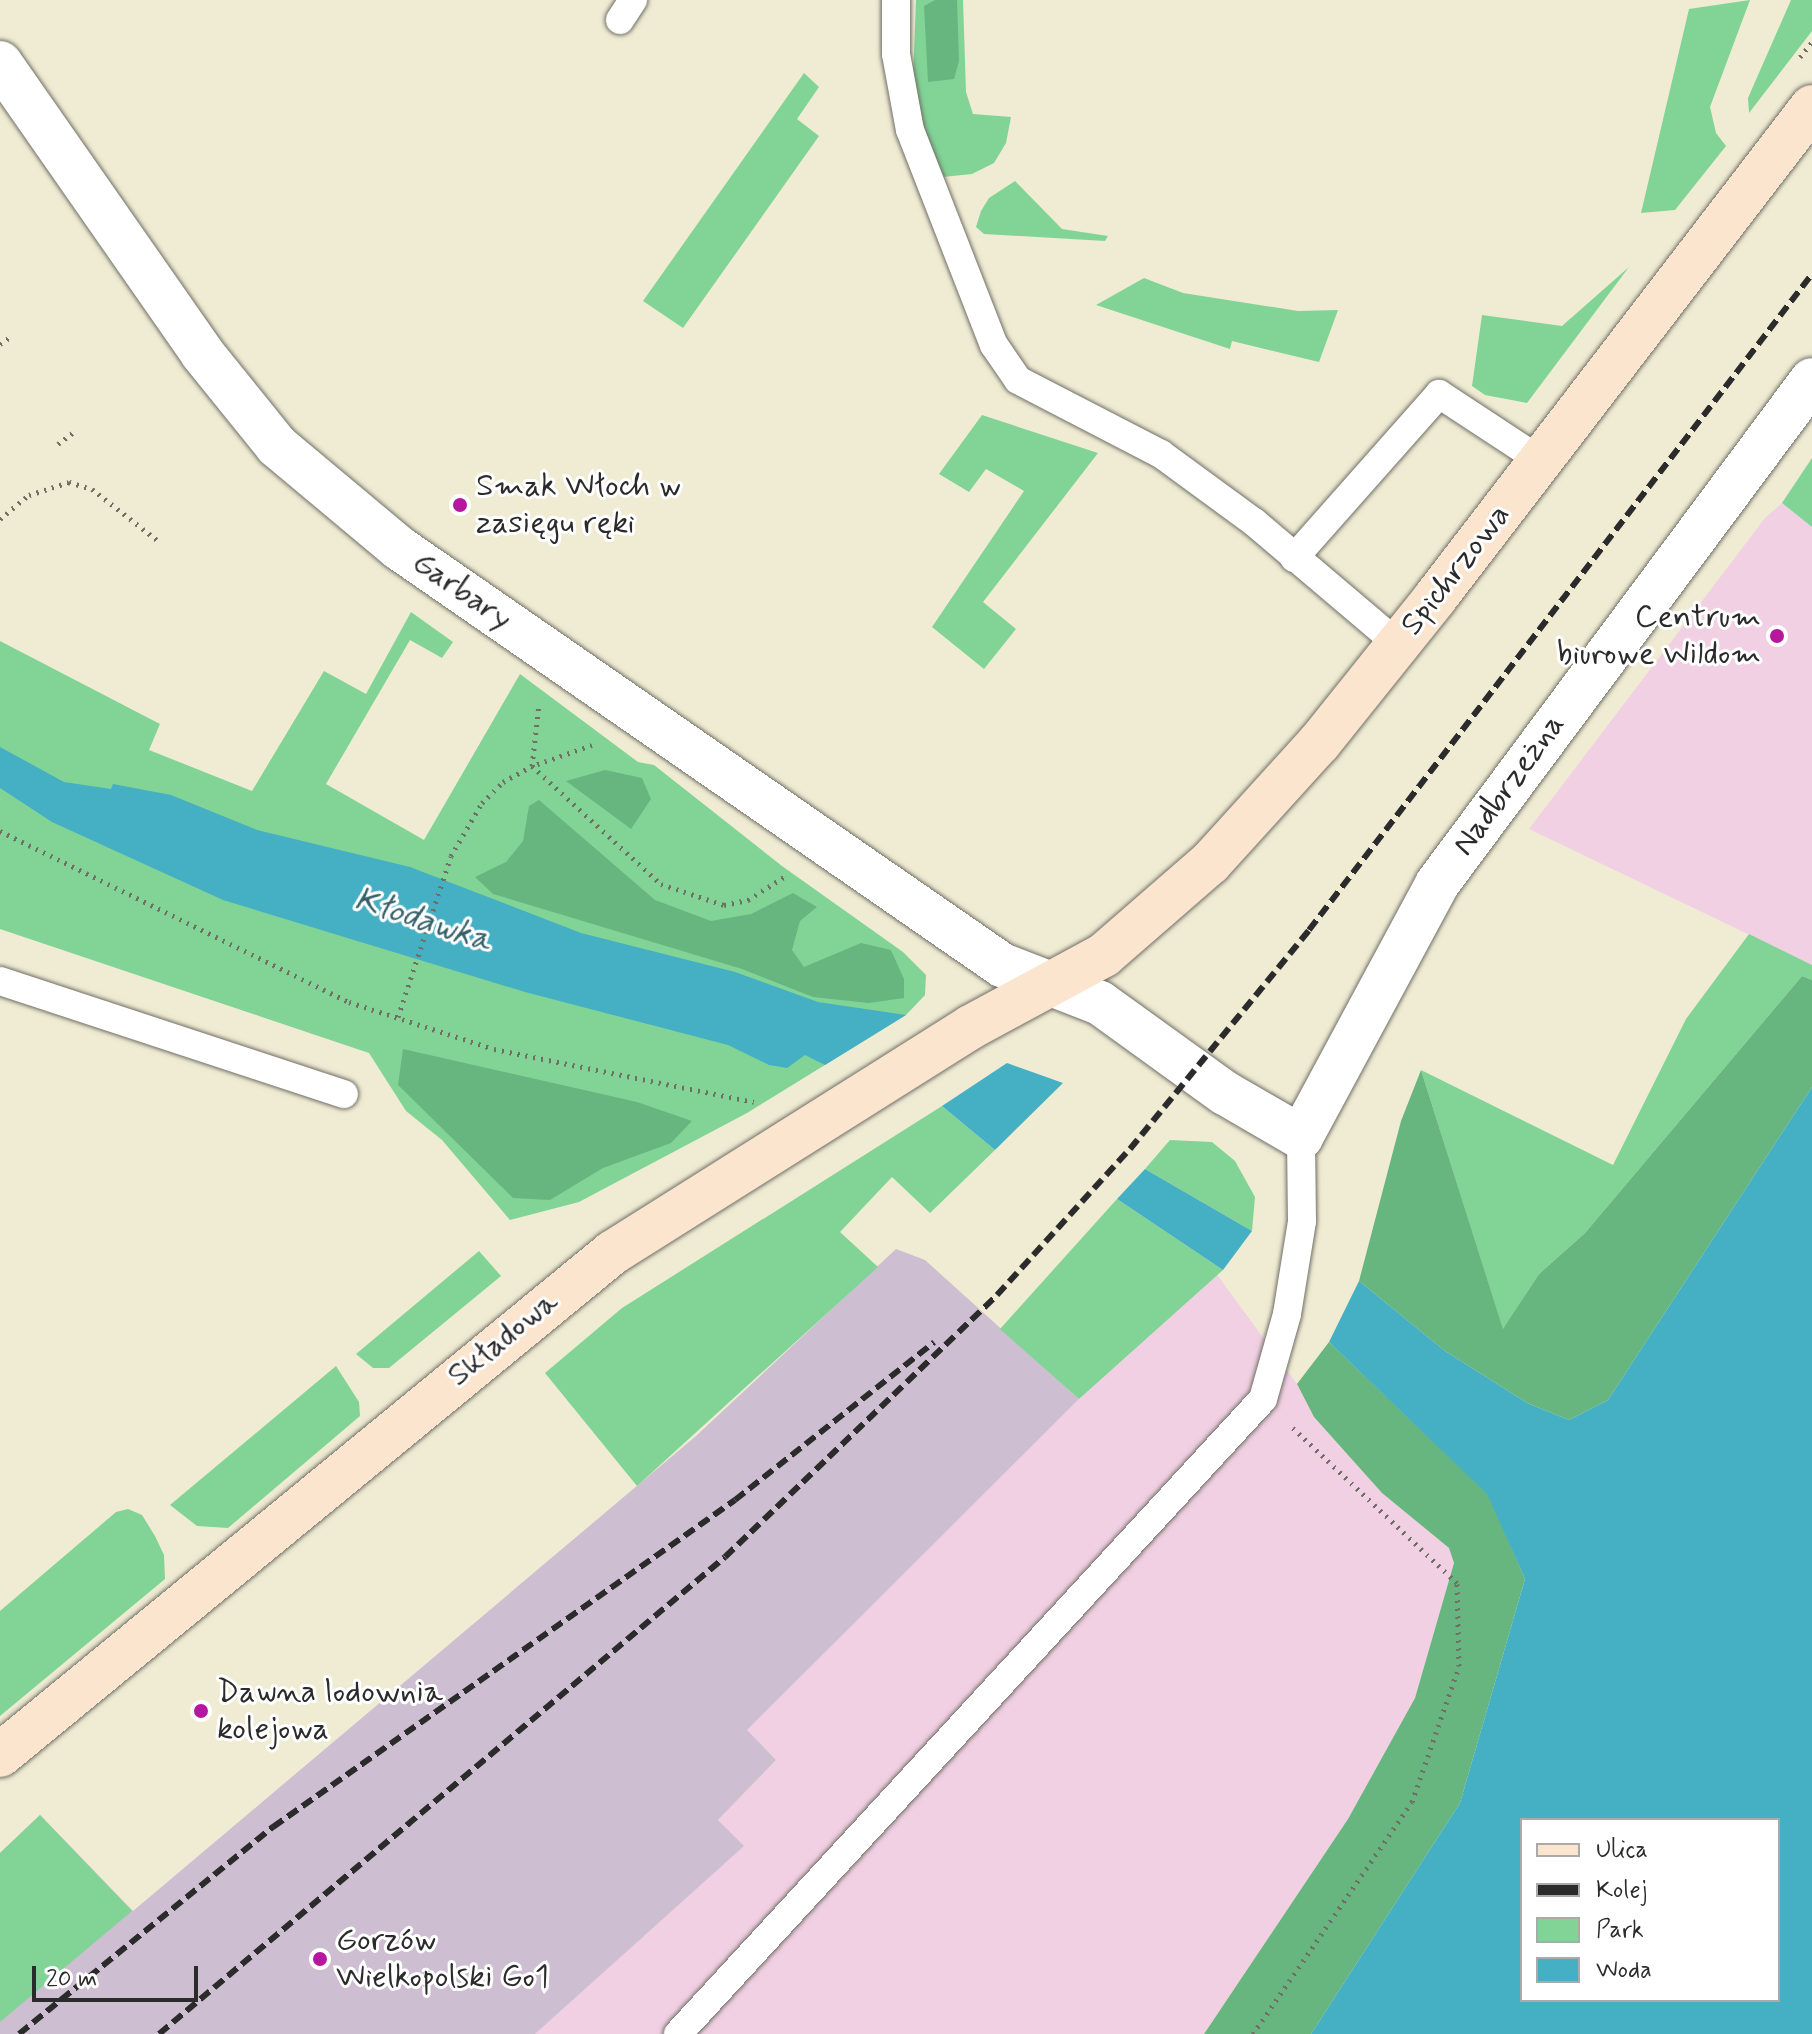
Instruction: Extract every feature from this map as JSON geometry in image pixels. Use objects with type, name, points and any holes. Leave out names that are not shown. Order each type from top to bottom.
[{"type":"street","name":"Garbary","points":[[0,63],[202,353],[277,446],[399,548],[1002,965],[1100,1003],[1225,1093],[1301,1137]]},
{"type":"street","name":"Spichrzowa","points":[[1050,984],[1117,945],[1210,863],[1273,797],[1541,461],[1812,107]]},
{"type":"street","name":"Nadbrzeżna","points":[[1301,1137],[1437,884],[1812,380]]},
{"type":"street","name":"Składowa","points":[[0,1755],[586,1272],[681,1206],[807,1132],[971,1027],[1050,984]]},
{"type":"lane","points":[[896,0],[896,54],[910,130],[994,345],[1018,380],[1161,454],[1398,644]]},
{"type":"lane","points":[[1294,558],[1439,394],[1541,461]]},
{"type":"lane","points":[[0,981],[344,1094]]},
{"type":"lane","points":[[678,2034],[1263,1399],[1287,1314],[1302,1221],[1301,1137]]},
{"type":"path","points":[[1794,65],[1812,42]]},
{"type":"path","points":[[0,344],[9,338]]},
{"type":"path","points":[[58,444],[75,431]]},
{"type":"path","points":[[0,519],[29,495],[69,482],[92,489],[157,540]]},
{"type":"path","points":[[532,766],[540,730],[539,697],[563,662]]},
{"type":"path","points":[[398,1017],[451,856],[482,803],[503,782],[532,766],[654,723]]},
{"type":"path","points":[[532,766],[661,884],[690,898],[724,905],[748,900],[794,874]]},
{"type":"path","points":[[0,831],[349,1002],[494,1049],[762,1104],[807,1132]]},
{"type":"path","points":[[1253,2034],[1412,1802],[1459,1666],[1457,1583],[1263,1399]]},
{"type":"shaded area","points":[[1782,503],[1812,527],[1812,965],[1529,829],[1765,518]]},
{"type":"shaded area","points":[[896,1249],[925,1260],[1079,1399],[747,1730],[776,1760],[718,1820],[744,1846],[535,2034],[0,2034],[0,1853],[40,1815],[133,1911],[696,1436]]},
{"type":"shaded area","points":[[1202,1254],[1297,1384],[1314,1417],[1382,1493],[1450,1549],[1454,1563],[1415,1698],[1348,1819],[1204,2034],[535,2034],[743,1846],[718,1820],[776,1760],[746,1730],[1079,1399]]},
{"type":"green space","points":[[916,0],[963,0],[966,92],[973,114],[1011,117],[1006,143],[994,163],[972,174],[943,177],[923,130],[913,79]]},
{"type":"green space","points":[[935,0],[957,0],[959,61],[954,79],[928,82],[924,6]]},
{"type":"green space","points":[[1750,0],[1710,107],[1716,133],[1726,146],[1675,210],[1641,213],[1689,9]]},
{"type":"green space","points":[[1791,0],[1812,0],[1812,31],[1749,113],[1748,98]]},
{"type":"green space","points":[[804,73],[819,87],[797,119],[819,136],[683,328],[643,301]]},
{"type":"green space","points":[[1015,181],[1062,229],[1108,236],[1105,241],[984,234],[976,227],[981,211],[989,198]]},
{"type":"green space","points":[[1629,267],[1527,403],[1485,395],[1472,386],[1482,315],[1562,326]]},
{"type":"green space","points":[[1144,278],[1183,293],[1298,311],[1338,310],[1319,362],[1232,341],[1230,349],[1096,305]]},
{"type":"green space","points":[[982,415],[1098,453],[983,602],[1016,629],[984,669],[932,627],[1024,491],[986,469],[969,492],[939,474]]},
{"type":"green space","points":[[1812,458],[1812,527],[1782,503]]},
{"type":"green space","points":[[411,612],[453,642],[442,658],[410,640],[326,784],[424,840],[520,674],[638,762],[654,765],[782,866],[903,952],[926,975],[925,995],[906,1015],[747,1113],[579,1202],[510,1220],[442,1140],[406,1111],[369,1053],[0,929],[0,641],[160,724],[149,750],[252,791],[324,671],[366,694]]},
{"type":"green space","points":[[605,770],[642,778],[651,799],[631,829],[566,781]]},
{"type":"green space","points":[[539,800],[655,900],[711,921],[751,914],[793,893],[817,907],[800,921],[792,950],[804,967],[861,943],[891,950],[904,979],[904,998],[869,1003],[813,997],[742,969],[493,894],[475,877],[506,862],[523,841],[529,806]]},
{"type":"green space","points":[[1749,934],[1812,965],[1812,980],[1802,976],[1585,1233],[1539,1274],[1503,1330],[1421,1070],[1613,1165],[1686,1019]]},
{"type":"green space","points":[[1802,976],[1812,980],[1812,1087],[1608,1400],[1569,1420],[1527,1403],[1445,1351],[1359,1281],[1401,1121],[1421,1070],[1503,1329],[1539,1274],[1585,1233]]},
{"type":"green space","points":[[403,1049],[637,1102],[692,1121],[671,1143],[603,1168],[550,1200],[513,1198],[398,1085]]},
{"type":"green space","points":[[942,1106],[995,1150],[930,1213],[892,1177],[840,1232],[878,1267],[637,1486],[545,1373],[622,1308]]},
{"type":"green space","points":[[1170,1140],[1212,1142],[1235,1161],[1255,1197],[1252,1231],[1145,1169]]},
{"type":"green space","points":[[1117,1199],[1223,1270],[1079,1399],[1000,1329]]},
{"type":"green space","points":[[479,1251],[501,1276],[389,1368],[373,1368],[356,1354]]},
{"type":"green space","points":[[1329,1342],[1488,1494],[1525,1579],[1460,1803],[1311,2034],[1204,2034],[1348,1819],[1415,1698],[1454,1563],[1449,1548],[1382,1493],[1314,1417],[1297,1384]]},
{"type":"green space","points":[[336,1366],[359,1402],[360,1416],[228,1528],[197,1526],[170,1505]]},
{"type":"green space","points":[[128,1509],[142,1515],[155,1536],[164,1555],[165,1579],[0,1716],[0,1611],[116,1512]]},
{"type":"green space","points":[[40,1815],[132,1911],[0,2022],[0,1853]]},
{"type":"water","name":"Kłodawka","points":[[0,747],[64,782],[111,789],[113,784],[171,795],[257,830],[410,867],[581,933],[735,972],[818,1002],[906,1015],[825,1065],[805,1055],[787,1068],[769,1065],[728,1045],[525,992],[223,900],[52,822],[0,788]]},
{"type":"water","points":[[1007,1063],[1063,1083],[995,1150],[942,1106]]},
{"type":"water","points":[[1812,1087],[1812,2034],[1311,2034],[1460,1803],[1525,1579],[1487,1494],[1329,1342],[1359,1281],[1445,1351],[1527,1403],[1569,1420],[1608,1400]]},
{"type":"water","points":[[1145,1169],[1252,1231],[1223,1270],[1117,1199]]},
{"type":"railway","points":[[159,2034],[725,1557],[997,1295],[1130,1149],[1309,930],[1812,274]]},
{"type":"railway","points":[[19,2034],[273,1827],[735,1500],[934,1342]]},
{"type":"place","name":"Smak Włoch w zasięgu ręki","points":[[460,505]]},
{"type":"place","name":"Centrum biurowe Wildom","points":[[1777,636]]},
{"type":"place","name":"Dawna lodownia kolejowa","points":[[201,1711]]},
{"type":"place","name":"Gorzów Wielkopolski Go1","points":[[320,1959]]}]
